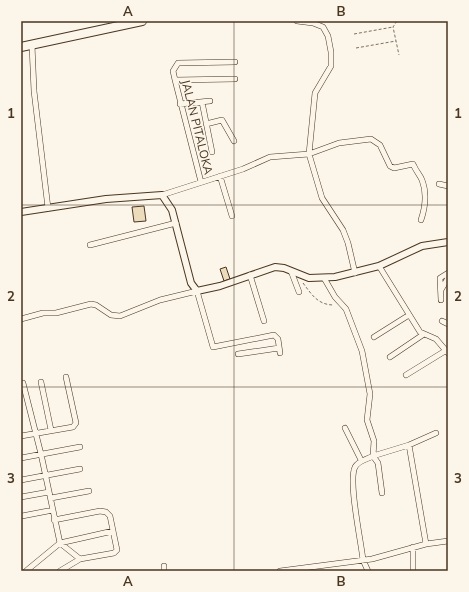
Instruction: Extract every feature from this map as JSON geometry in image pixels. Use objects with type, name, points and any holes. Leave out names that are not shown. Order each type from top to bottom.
[{"type":"highway","points":[[21,47],[142,21]]},
{"type":"street","points":[[297,21],[313,23],[322,27],[328,36],[331,52],[331,66],[314,93],[309,154],[322,198],[342,230],[348,243],[355,273]]},
{"type":"street","points":[[32,45],[34,91],[48,208]]},
{"type":"street","name":"JALAN PITALOKA","points":[[201,182],[174,80],[174,71],[178,62],[235,62]]},
{"type":"street","points":[[174,80],[235,79]]},
{"type":"street","points":[[180,104],[210,101]]},
{"type":"street","points":[[202,102],[212,152]]},
{"type":"street","points":[[206,124],[222,120],[234,142]]},
{"type":"street","points":[[21,212],[106,199],[162,195],[243,169],[270,157],[309,154],[339,143],[371,138],[380,145],[390,166],[394,168],[413,164],[422,180],[424,190],[424,204],[421,220]]},
{"type":"street","points":[[220,176],[232,216]]},
{"type":"street","points":[[439,184],[448,186]]},
{"type":"street","points":[[162,195],[169,204],[176,222],[191,283],[197,291],[213,347],[274,335],[278,340],[280,350],[238,354]]},
{"type":"street","points":[[90,244],[176,222]]},
{"type":"street","points":[[21,319],[43,313],[56,313],[91,304],[96,305],[111,315],[120,316],[160,300],[220,286],[279,266],[297,275],[309,278],[324,278],[355,273],[379,266],[422,246],[448,242]]},
{"type":"street","points":[[379,266],[420,332],[436,340],[446,352],[406,375]]},
{"type":"street","points":[[291,271],[299,292]]},
{"type":"street","points":[[441,300],[440,278],[448,273]]},
{"type":"street","points":[[250,275],[264,322]]},
{"type":"street","points":[[324,278],[335,297],[346,309],[362,350],[370,394],[367,420],[374,441],[373,456],[378,463],[382,493]]},
{"type":"street","points":[[441,290],[448,278]]},
{"type":"street","points":[[374,337],[409,315]]},
{"type":"street","points":[[442,321],[448,324]]},
{"type":"street","points":[[390,357],[424,334]]},
{"type":"street","points":[[21,436],[73,427],[76,423],[66,377]]},
{"type":"street","points":[[41,382],[51,430]]},
{"type":"street","points":[[23,383],[24,401],[41,454],[60,543],[80,559]]},
{"type":"street","points":[[345,428],[361,460]]},
{"type":"street","points":[[368,571],[363,560],[352,477],[355,467],[361,460],[409,445],[436,433]]},
{"type":"street","points":[[409,445],[426,544]]},
{"type":"street","points":[[21,458],[80,447]]},
{"type":"street","points":[[21,480],[80,469]]},
{"type":"street","points":[[51,498],[89,491]]},
{"type":"street","points":[[21,497],[49,492]]},
{"type":"street","points":[[22,516],[53,510]]},
{"type":"street","points":[[54,520],[104,511],[110,516],[116,552],[80,559],[60,571]]},
{"type":"street","points":[[26,571],[60,543],[113,531]]},
{"type":"street","points":[[283,571],[363,560],[426,544],[448,541]]},
{"type":"street","points":[[413,547],[413,571]]},
{"type":"path","points":[[354,34],[393,28],[398,21]]},
{"type":"path","points":[[393,28],[399,55]]},
{"type":"path","points":[[356,48],[396,41]]},
{"type":"path","points":[[297,275],[316,299],[326,305],[336,305],[346,309]]},
{"type":"building","points":[[144,206],[146,221],[134,222],[132,207]]},
{"type":"building","points":[[226,267],[230,279],[224,281],[220,269]]}]
